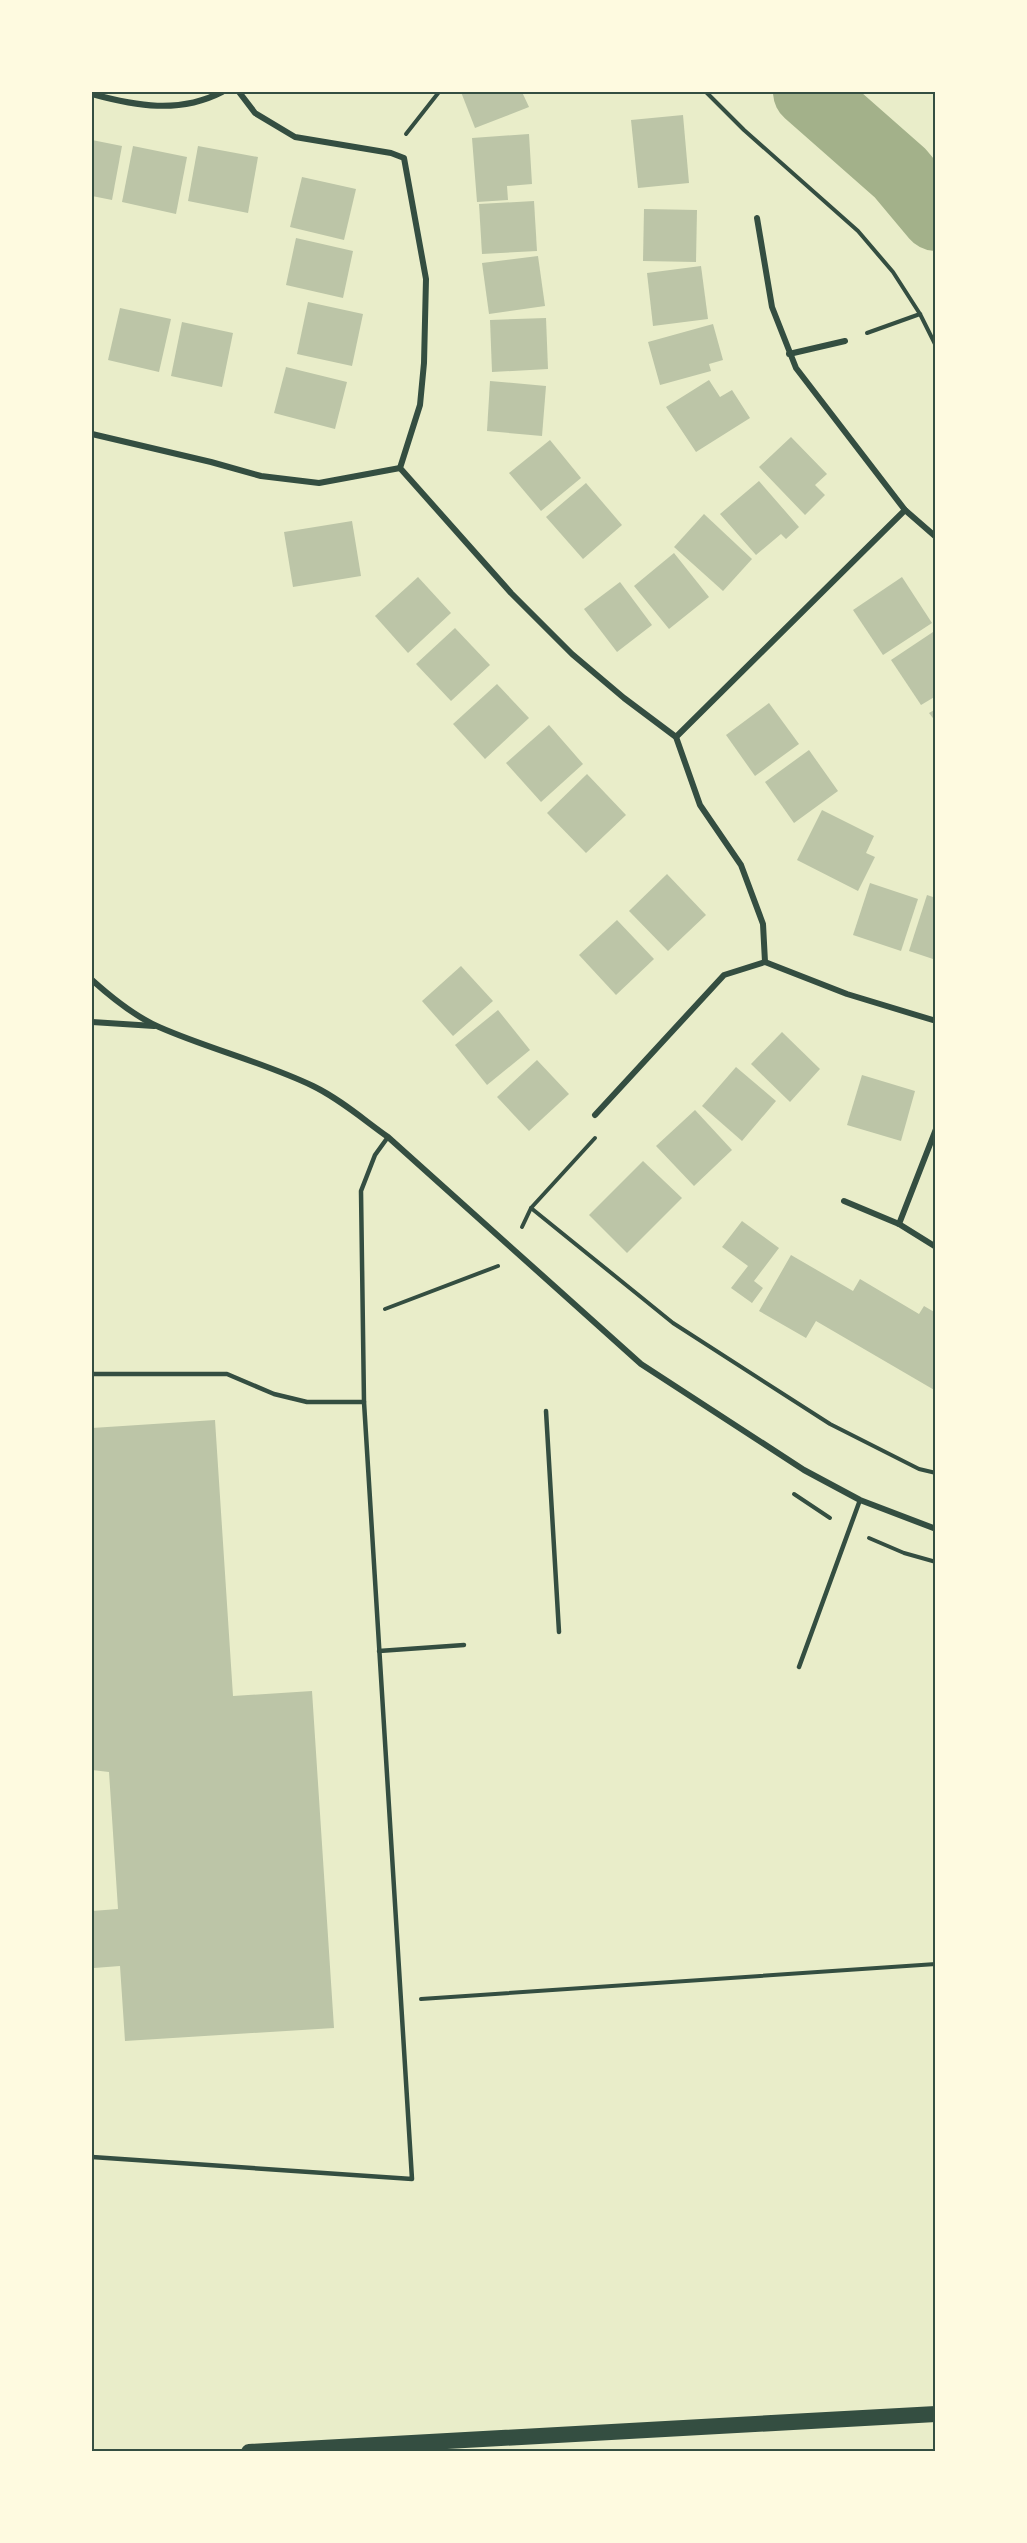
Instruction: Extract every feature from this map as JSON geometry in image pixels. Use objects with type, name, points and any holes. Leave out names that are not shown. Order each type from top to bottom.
[{"type":"highway","points":[[249,2451],[936,2414]]},
{"type":"street","points":[[92,94],[132,104],[165,107],[198,101],[222,92]]},
{"type":"street","points":[[239,92],[255,113],[295,137],[391,153],[404,158],[426,279],[424,363],[420,405],[400,468]]},
{"type":"street","points":[[757,218],[772,307],[796,368],[905,510],[936,537]]},
{"type":"street","points":[[789,354],[845,341]]},
{"type":"street","points":[[92,434],[261,476],[319,483],[400,468]]},
{"type":"street","points":[[400,468],[511,593],[572,654],[624,698],[676,737],[700,805],[741,865],[763,924],[765,962]]},
{"type":"street","points":[[676,737],[905,510]]},
{"type":"street","points":[[594,1115],[724,975],[765,962],[847,994],[936,1021]]},
{"type":"street","points":[[92,980],[114,1000],[158,1027],[260,1063],[315,1087],[388,1137],[641,1364],[804,1470],[860,1500],[936,1529]]},
{"type":"street","points":[[92,1022],[158,1027]]},
{"type":"street","points":[[899,1224],[936,1129]]},
{"type":"street","points":[[844,1201],[899,1224],[936,1247]]},
{"type":"lane","points":[[92,2157],[411,2179],[364,1402],[361,1310],[361,1191],[375,1155],[388,1137]]},
{"type":"lane","points":[[92,1374],[227,1374],[274,1394],[307,1402],[364,1402]]},
{"type":"lane","points":[[546,1411],[559,1632]]},
{"type":"lane","points":[[799,1667],[860,1500]]},
{"type":"lane","points":[[379,1650],[464,1645]]},
{"type":"path","points":[[391,153],[439,92]]},
{"type":"path","points":[[706,92],[744,130],[858,231],[892,272],[920,314],[936,346]]},
{"type":"path","points":[[845,341],[920,314]]},
{"type":"path","points":[[361,1310],[390,1309],[495,1268],[512,1249],[531,1208],[598,1134],[594,1115]]},
{"type":"path","points":[[531,1208],[673,1323],[830,1424],[919,1469],[936,1473]]},
{"type":"path","points":[[400,2001],[936,1964]]},
{"type":"building","points":[[461,92],[522,92],[529,107],[475,128]]},
{"type":"building","points":[[683,115],[689,183],[638,188],[631,120]]},
{"type":"building","points":[[529,134],[532,184],[507,186],[508,200],[477,202],[472,138]]},
{"type":"building","points":[[92,140],[122,146],[112,200],[92,196]]},
{"type":"building","points":[[133,146],[187,157],[176,214],[122,202]]},
{"type":"building","points":[[198,146],[258,157],[248,213],[188,201]]},
{"type":"building","points":[[302,177],[356,189],[344,240],[290,227]]},
{"type":"building","points":[[534,201],[537,251],[482,254],[479,204]]},
{"type":"building","points":[[644,209],[697,210],[696,262],[643,261]]},
{"type":"building","points":[[296,238],[353,251],[343,298],[286,285]]},
{"type":"building","points":[[538,256],[545,306],[489,314],[482,263]]},
{"type":"building","points":[[701,266],[708,319],[653,326],[647,273]]},
{"type":"building","points":[[308,302],[363,314],[352,366],[297,354]]},
{"type":"building","points":[[120,308],[171,319],[159,372],[108,360]]},
{"type":"building","points":[[546,318],[548,369],[492,372],[490,320]]},
{"type":"building","points":[[182,322],[233,333],[222,387],[171,376]]},
{"type":"building","points":[[713,324],[723,360],[709,364],[711,371],[660,385],[648,342]]},
{"type":"building","points":[[286,367],[347,382],[335,429],[274,413]]},
{"type":"building","points":[[709,380],[720,397],[732,390],[750,418],[696,452],[666,407]]},
{"type":"building","points":[[490,381],[546,386],[542,436],[487,431]]},
{"type":"building","points":[[791,437],[827,474],[815,485],[825,495],[805,515],[759,467]]},
{"type":"building","points":[[550,440],[581,478],[541,511],[509,473]]},
{"type":"building","points":[[759,481],[799,527],[786,539],[781,534],[756,555],[720,514]]},
{"type":"building","points":[[586,483],[622,525],[583,559],[546,517]]},
{"type":"building","points":[[704,514],[752,559],[723,591],[674,547]]},
{"type":"building","points":[[352,521],[361,576],[293,587],[284,532]]},
{"type":"building","points":[[674,553],[709,597],[669,629],[634,586]]},
{"type":"building","points":[[418,577],[451,613],[408,653],[375,616]]},
{"type":"building","points":[[902,577],[932,623],[883,655],[853,610]]},
{"type":"building","points":[[620,582],[652,625],[617,652],[584,609]]},
{"type":"building","points":[[455,628],[490,665],[451,701],[416,664]]},
{"type":"building","points":[[936,630],[936,696],[921,705],[891,660]]},
{"type":"building","points":[[497,684],[529,718],[485,759],[453,724]]},
{"type":"building","points":[[769,703],[799,744],[755,776],[726,735]]},
{"type":"building","points":[[936,709],[936,722],[929,713]]},
{"type":"building","points":[[549,725],[583,764],[541,802],[506,763]]},
{"type":"building","points":[[809,750],[838,791],[794,823],[765,782]]},
{"type":"building","points":[[587,774],[626,815],[586,853],[547,813]]},
{"type":"building","points":[[822,810],[874,836],[866,853],[875,857],[858,891],[797,860]]},
{"type":"building","points":[[667,874],[706,915],[668,951],[629,911]]},
{"type":"building","points":[[870,883],[918,899],[901,951],[853,935]]},
{"type":"building","points":[[927,895],[936,898],[936,960],[909,951]]},
{"type":"building","points":[[617,920],[654,959],[616,995],[579,955]]},
{"type":"building","points":[[461,966],[493,1001],[453,1036],[422,1001]]},
{"type":"building","points":[[498,1010],[530,1050],[487,1085],[455,1045]]},
{"type":"building","points":[[782,1032],[820,1069],[790,1102],[751,1064]]},
{"type":"building","points":[[537,1060],[569,1094],[529,1131],[497,1097]]},
{"type":"building","points":[[736,1067],[776,1101],[742,1141],[702,1106]]},
{"type":"building","points":[[862,1075],[915,1091],[901,1141],[847,1125]]},
{"type":"building","points":[[695,1110],[732,1150],[694,1186],[656,1146]]},
{"type":"building","points":[[643,1161],[682,1198],[627,1253],[589,1215]]},
{"type":"building","points":[[742,1221],[779,1248],[754,1281],[763,1288],[752,1303],[731,1288],[748,1266],[722,1247]]},
{"type":"building","points":[[791,1255],[853,1291],[860,1279],[919,1314],[924,1306],[936,1313],[936,1391],[816,1321],[806,1338],[759,1311]]},
{"type":"building","points":[[215,1420],[233,1696],[312,1691],[334,2028],[125,2041],[120,1966],[94,1968],[92,1935],[92,1911],[118,1909],[109,1772],[92,1770],[92,1428]]},
{"type":"waterway","points":[[808,92],[900,173],[936,216]]}]
